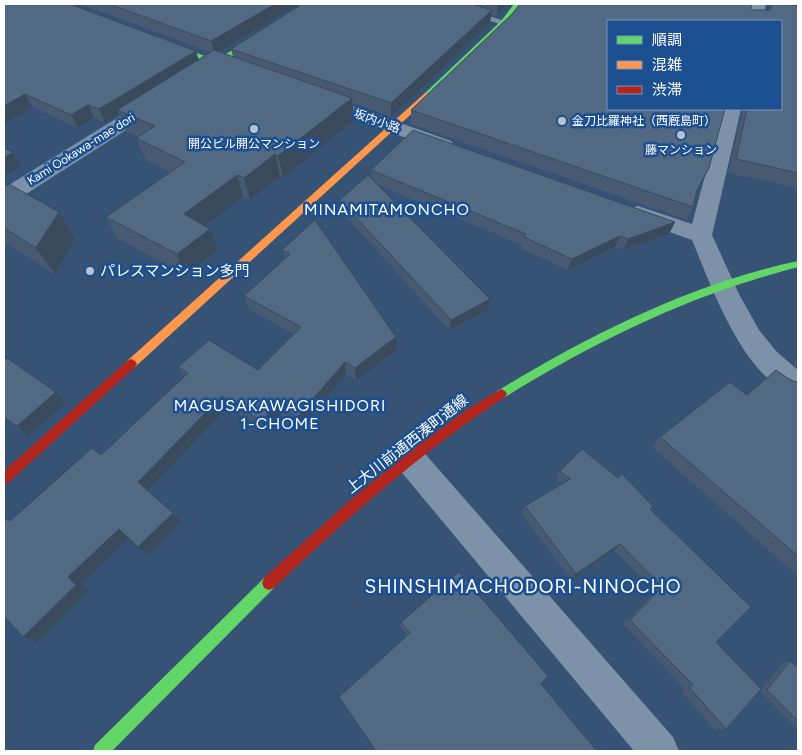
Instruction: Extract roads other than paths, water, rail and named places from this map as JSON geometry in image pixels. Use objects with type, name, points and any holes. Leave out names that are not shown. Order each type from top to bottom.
[{"type":"street","points":[[209,68],[311,4]]},
{"type":"street","points":[[4,479],[394,128],[503,22],[516,4]]},
{"type":"street","points":[[755,20],[758,4]]},
{"type":"street","points":[[153,39],[209,68],[236,70]]},
{"type":"street","name":"Kami Ookawa-mae dori","points":[[4,198],[168,94]]},
{"type":"street","name":"坂内小路","points":[[301,94],[467,154]]},
{"type":"street","points":[[732,110],[701,235],[744,325],[758,349],[782,374],[798,386]]},
{"type":"street","points":[[616,206],[701,235]]},
{"type":"street","name":"上大川前通西湊町通線","points":[[101,751],[275,577],[409,458],[474,409],[601,334],[724,283],[798,264]]},
{"type":"street","points":[[409,458],[659,751]]},
{"type":"lane","points":[[441,4],[503,22]]},
{"type":"place","name":"金刀比羅神社（西厩島町）","points":[[562,121]]},
{"type":"place","name":"開公ビル開公マンション","points":[[254,129]]},
{"type":"place","name":"藤マンション","points":[[681,135]]},
{"type":"place","name":"パレスマンション多門","points":[[90,271]]},
{"type":"district","name":"MINAMITAMONCHO","points":[[387,209]]},
{"type":"district","name":"MAGUSAKAWAGISHIDORI 1-CHOME","points":[[280,414]]},
{"type":"district","name":"SHINSHIMACHODORI-NINOCHO","points":[[523,586]]}]
